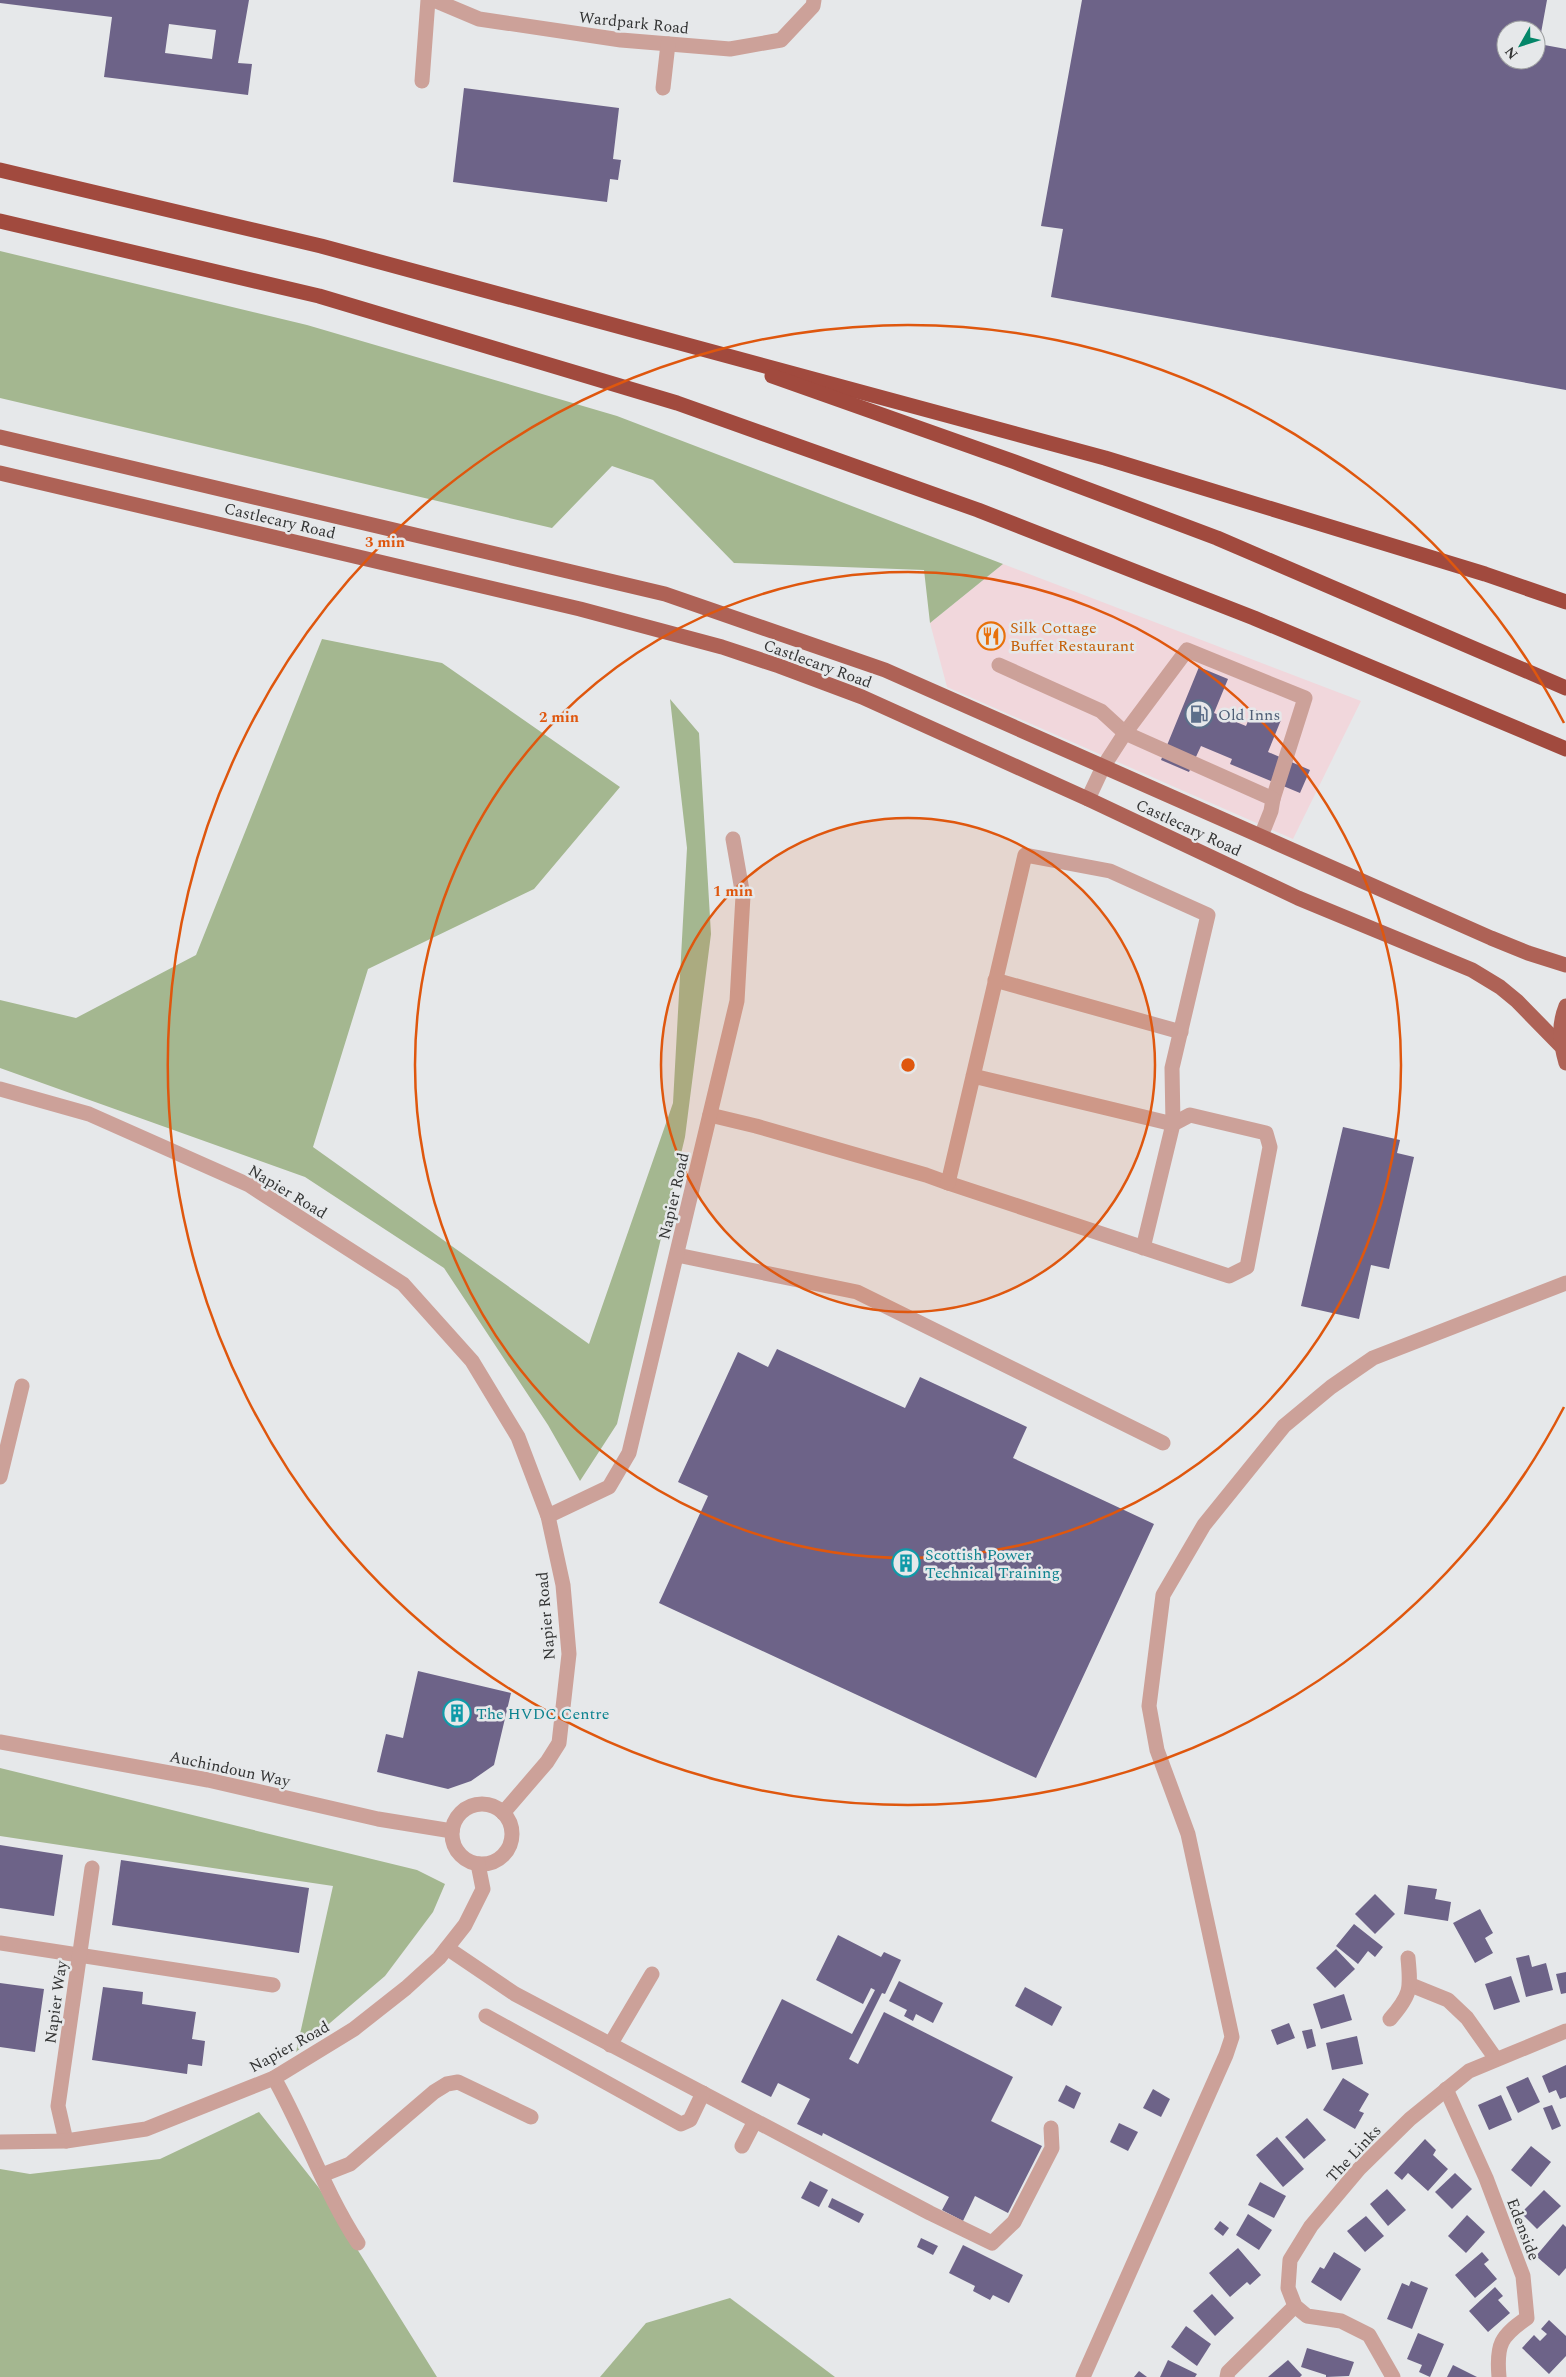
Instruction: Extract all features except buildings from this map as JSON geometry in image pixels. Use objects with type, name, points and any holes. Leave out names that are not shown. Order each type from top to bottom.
[{"type":"highway","points":[[0,170],[321,246],[1105,458],[1485,574],[1566,602]]},
{"type":"highway","points":[[0,221],[319,296],[678,403],[1024,528],[1254,618],[1536,736],[1566,751]]},
{"type":"highway","points":[[652,334],[1015,462],[1217,538],[1566,688]]},
{"type":"main road","name":"Castlecary Road","points":[[0,437],[665,594],[742,619],[885,670],[1491,938],[1528,953],[1566,965]]},
{"type":"main road","name":"Castlecary Road","points":[[0,473],[580,610],[722,647],[862,697],[1088,798],[1298,898],[1472,970],[1511,996],[1560,1045]]},
{"type":"main road","points":[[1566,1006],[1561,1019],[1560,1045],[1566,1063]]},
{"type":"street","points":[[422,81],[428,0]]},
{"type":"street","name":"Wardpark Road","points":[[434,0],[479,19],[621,40],[730,49],[782,40],[812,6],[814,0]]},
{"type":"street","points":[[663,88],[668,44]]},
{"type":"street","points":[[1088,798],[1103,767],[1124,733],[1187,650],[1304,698],[1271,811],[1260,836]]},
{"type":"street","points":[[999,665],[1101,711],[1124,733],[1273,799]]},
{"type":"street","name":"Napier Road","points":[[548,1516],[609,1487],[630,1453],[737,1001],[743,896],[733,839]]},
{"type":"street","points":[[948,1183],[1025,855],[1110,872],[1208,916],[1172,1068],[1172,1124],[1143,1248]]},
{"type":"street","points":[[995,980],[1181,1032]]},
{"type":"street","points":[[710,1115],[756,1126],[948,1183],[1229,1276],[1248,1267],[1270,1147],[1266,1133],[1190,1114],[1172,1124],[973,1076]]},
{"type":"street","name":"Napier Road","points":[[0,1089],[89,1114],[249,1186],[403,1284],[472,1361],[518,1436],[548,1516],[563,1585],[568,1654],[559,1743],[547,1762],[503,1813]]},
{"type":"street","points":[[677,1256],[857,1292],[1162,1443]]},
{"type":"street","points":[[1083,2377],[1232,2037],[1188,1834],[1156,1750],[1149,1706],[1163,1595],[1209,1518],[1284,1426],[1331,1387],[1373,1358],[1566,1283]]},
{"type":"street","points":[[0,1477],[22,1386]]},
{"type":"street","name":"Auchindoun Way","points":[[0,1742],[208,1780],[378,1819],[452,1831]]},
{"type":"street","points":[[486,1805],[503,1813],[512,1829],[509,1848],[496,1861],[478,1864],[462,1856],[453,1840],[452,1831],[455,1822],[468,1808],[486,1805]]},
{"type":"street","name":"Napier Road","points":[[0,2142],[66,2142],[146,2129],[274,2078],[354,2029],[406,1988],[447,1948],[465,1925],[482,1889],[478,1864]]},
{"type":"street","name":"Napier Way","points":[[66,2142],[58,2106],[92,1868]]},
{"type":"street","points":[[0,1943],[273,1985]]},
{"type":"street","points":[[447,1948],[515,1994],[930,2213],[992,2243],[1014,2222],[1052,2148],[1051,2128]]},
{"type":"street","points":[[1390,2019],[1402,2006],[1411,1985],[1408,1958]]},
{"type":"street","points":[[610,2045],[652,1974]]},
{"type":"street","points":[[1411,1985],[1448,2000],[1467,2018],[1496,2059]]},
{"type":"street","points":[[486,2016],[681,2124],[690,2120],[703,2093]]},
{"type":"street","name":"The Links","points":[[1296,2306],[1288,2288],[1290,2260],[1311,2226],[1359,2169],[1410,2119],[1468,2071],[1566,2031]]},
{"type":"street","points":[[274,2078],[358,2243]]},
{"type":"street","points":[[322,2175],[350,2164],[434,2092],[447,2084],[458,2082],[530,2117]]},
{"type":"street","name":"Edenside","points":[[1446,2090],[1486,2178],[1523,2276],[1528,2318],[1507,2332],[1497,2356],[1499,2377]]},
{"type":"street","points":[[742,2146],[755,2121]]},
{"type":"street","points":[[1227,2377],[1228,2372],[1296,2306],[1306,2316],[1341,2321],[1369,2335],[1393,2377]]},
{"type":"shaded area","points":[[1003,564],[1361,701],[1293,839],[947,687],[930,623]]},
{"type":"green space","points":[[0,251],[307,325],[617,416],[1003,564],[930,623],[924,570],[734,563],[653,480],[612,466],[552,528],[0,398]]},
{"type":"green space","points":[[322,639],[442,663],[620,787],[534,889],[368,969],[313,1147],[589,1344],[673,1103],[687,848],[670,699],[699,733],[711,934],[685,1137],[617,1424],[580,1481],[548,1425],[444,1268],[305,1177],[0,1068],[0,1000],[76,1018],[196,955]]},
{"type":"green space","points":[[0,1768],[417,1870],[445,1884],[433,1912],[385,1976],[296,2052],[333,1886],[0,1836]]},
{"type":"green space","points":[[259,2112],[319,2188],[437,2377],[0,2377],[0,2169],[30,2174],[160,2159]]},
{"type":"green space","points":[[730,2298],[835,2377],[600,2377],[646,2323]]},
{"type":"place","name":"Silk Cottage Buffet Restaurant","points":[[991,636]]},
{"type":"place","name":"Old Inns","points":[[1199,714]]},
{"type":"place","name":"Scottish Power Technical Training","points":[[906,1563]]},
{"type":"place","name":"The HVDC Centre","points":[[457,1713]]}]
